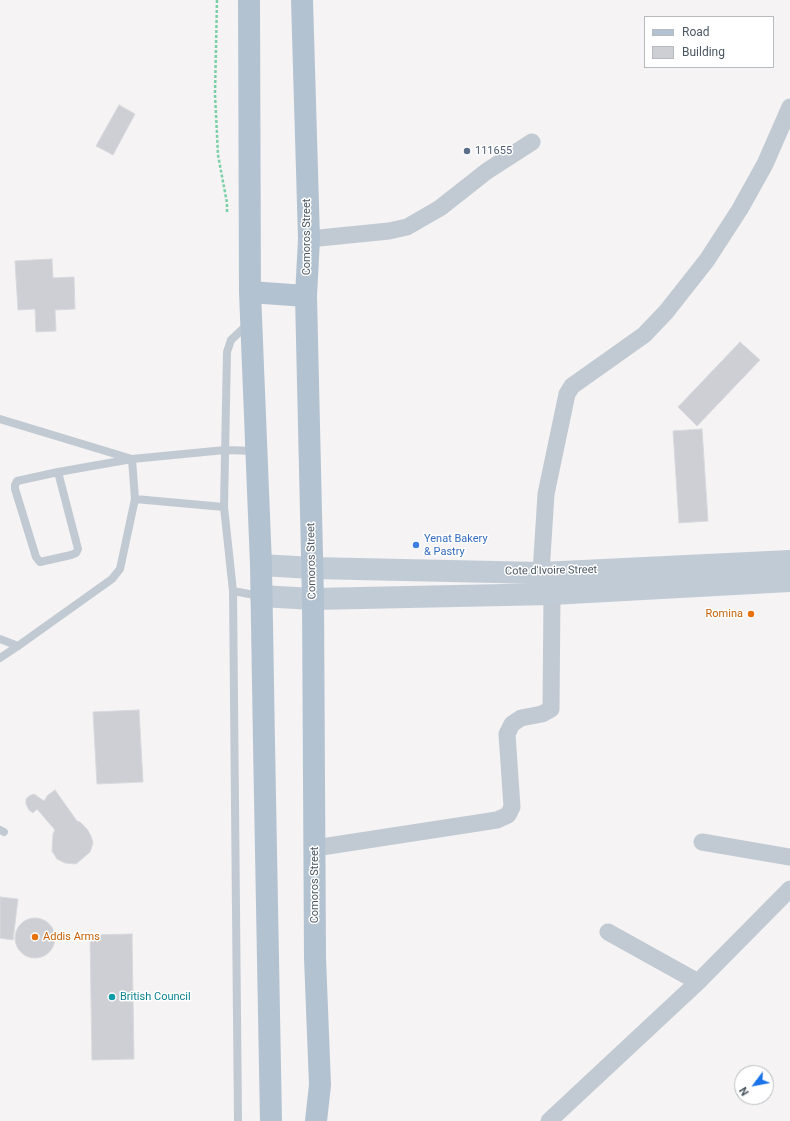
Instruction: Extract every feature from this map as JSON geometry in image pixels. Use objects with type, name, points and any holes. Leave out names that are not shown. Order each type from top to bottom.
[{"type":"main road","points":[[249,0],[250,292],[261,565],[271,1121]]},
{"type":"main road","name":"Comoros Street","points":[[302,0],[309,239],[306,296],[313,599],[315,958],[320,1084],[316,1121]]},
{"type":"main road","points":[[250,292],[306,296]]},
{"type":"main road","name":"Cote d'Ivoire Street","points":[[261,565],[312,568],[541,573],[790,561]]},
{"type":"main road","name":"Cote d'Ivoire Street","points":[[261,596],[313,599],[552,594],[790,582]]},
{"type":"main road","points":[[320,1084],[327,1121]]},
{"type":"street","points":[[541,573],[546,494],[567,394],[572,386],[644,334],[666,312],[707,260],[740,209],[765,164],[790,107]]},
{"type":"street","points":[[309,239],[407,228],[440,208],[487,171],[532,142]]},
{"type":"street","points":[[315,848],[497,820],[508,815],[512,808],[507,734],[512,724],[521,718],[542,714],[551,709],[552,594]]},
{"type":"street","points":[[702,842],[790,857]]},
{"type":"street","points":[[549,1121],[698,982],[790,889]]},
{"type":"street","points":[[608,932],[698,982]]},
{"type":"lane","points":[[238,1121],[233,591],[224,507],[227,352],[231,340],[252,321]]},
{"type":"lane","points":[[0,419],[132,459]]},
{"type":"lane","points":[[58,472],[78,550],[76,553],[71,555],[40,562],[36,557],[15,489],[17,481],[58,472],[132,459],[225,450],[257,451]]},
{"type":"lane","points":[[0,658],[112,579],[120,569],[135,499],[132,459]]},
{"type":"lane","points":[[135,499],[224,507]]},
{"type":"lane","points":[[233,591],[261,596]]},
{"type":"lane","points":[[0,639],[18,646]]},
{"type":"building","points":[[119,105],[135,114],[113,155],[96,146]]},
{"type":"building","points":[[52,259],[53,278],[74,277],[75,309],[55,310],[56,331],[36,332],[35,309],[18,310],[15,261]]},
{"type":"building","points":[[740,342],[760,360],[697,426],[678,407]]},
{"type":"building","points":[[702,429],[708,521],[679,523],[673,431]]},
{"type":"building","points":[[139,710],[143,782],[97,784],[93,712]]},
{"type":"building","points":[[55,790],[77,821],[87,829],[93,843],[90,852],[76,864],[65,863],[57,859],[52,851],[53,834],[55,830],[37,809],[33,813],[29,810],[26,804],[26,799],[29,796],[34,794],[44,801],[48,795]]},
{"type":"building","points":[[0,897],[18,899],[13,940],[0,938]]},
{"type":"building","name":"Addis Arms","points":[[39,918],[46,921],[52,927],[55,938],[54,946],[46,955],[39,958],[31,958],[24,955],[16,946],[15,934],[18,927],[27,919]]},
{"type":"building","name":"British Council","points":[[132,934],[134,1059],[92,1060],[90,935]]},
{"type":"place","name":"111655","points":[[467,151]]},
{"type":"place","name":"Yenat Bakery & Pastry","points":[[416,545]]},
{"type":"place","name":"Romina","points":[[751,614]]},
{"type":"place","name":"Addis Arms","points":[[35,937]]},
{"type":"place","name":"British Council","points":[[112,997]]}]
